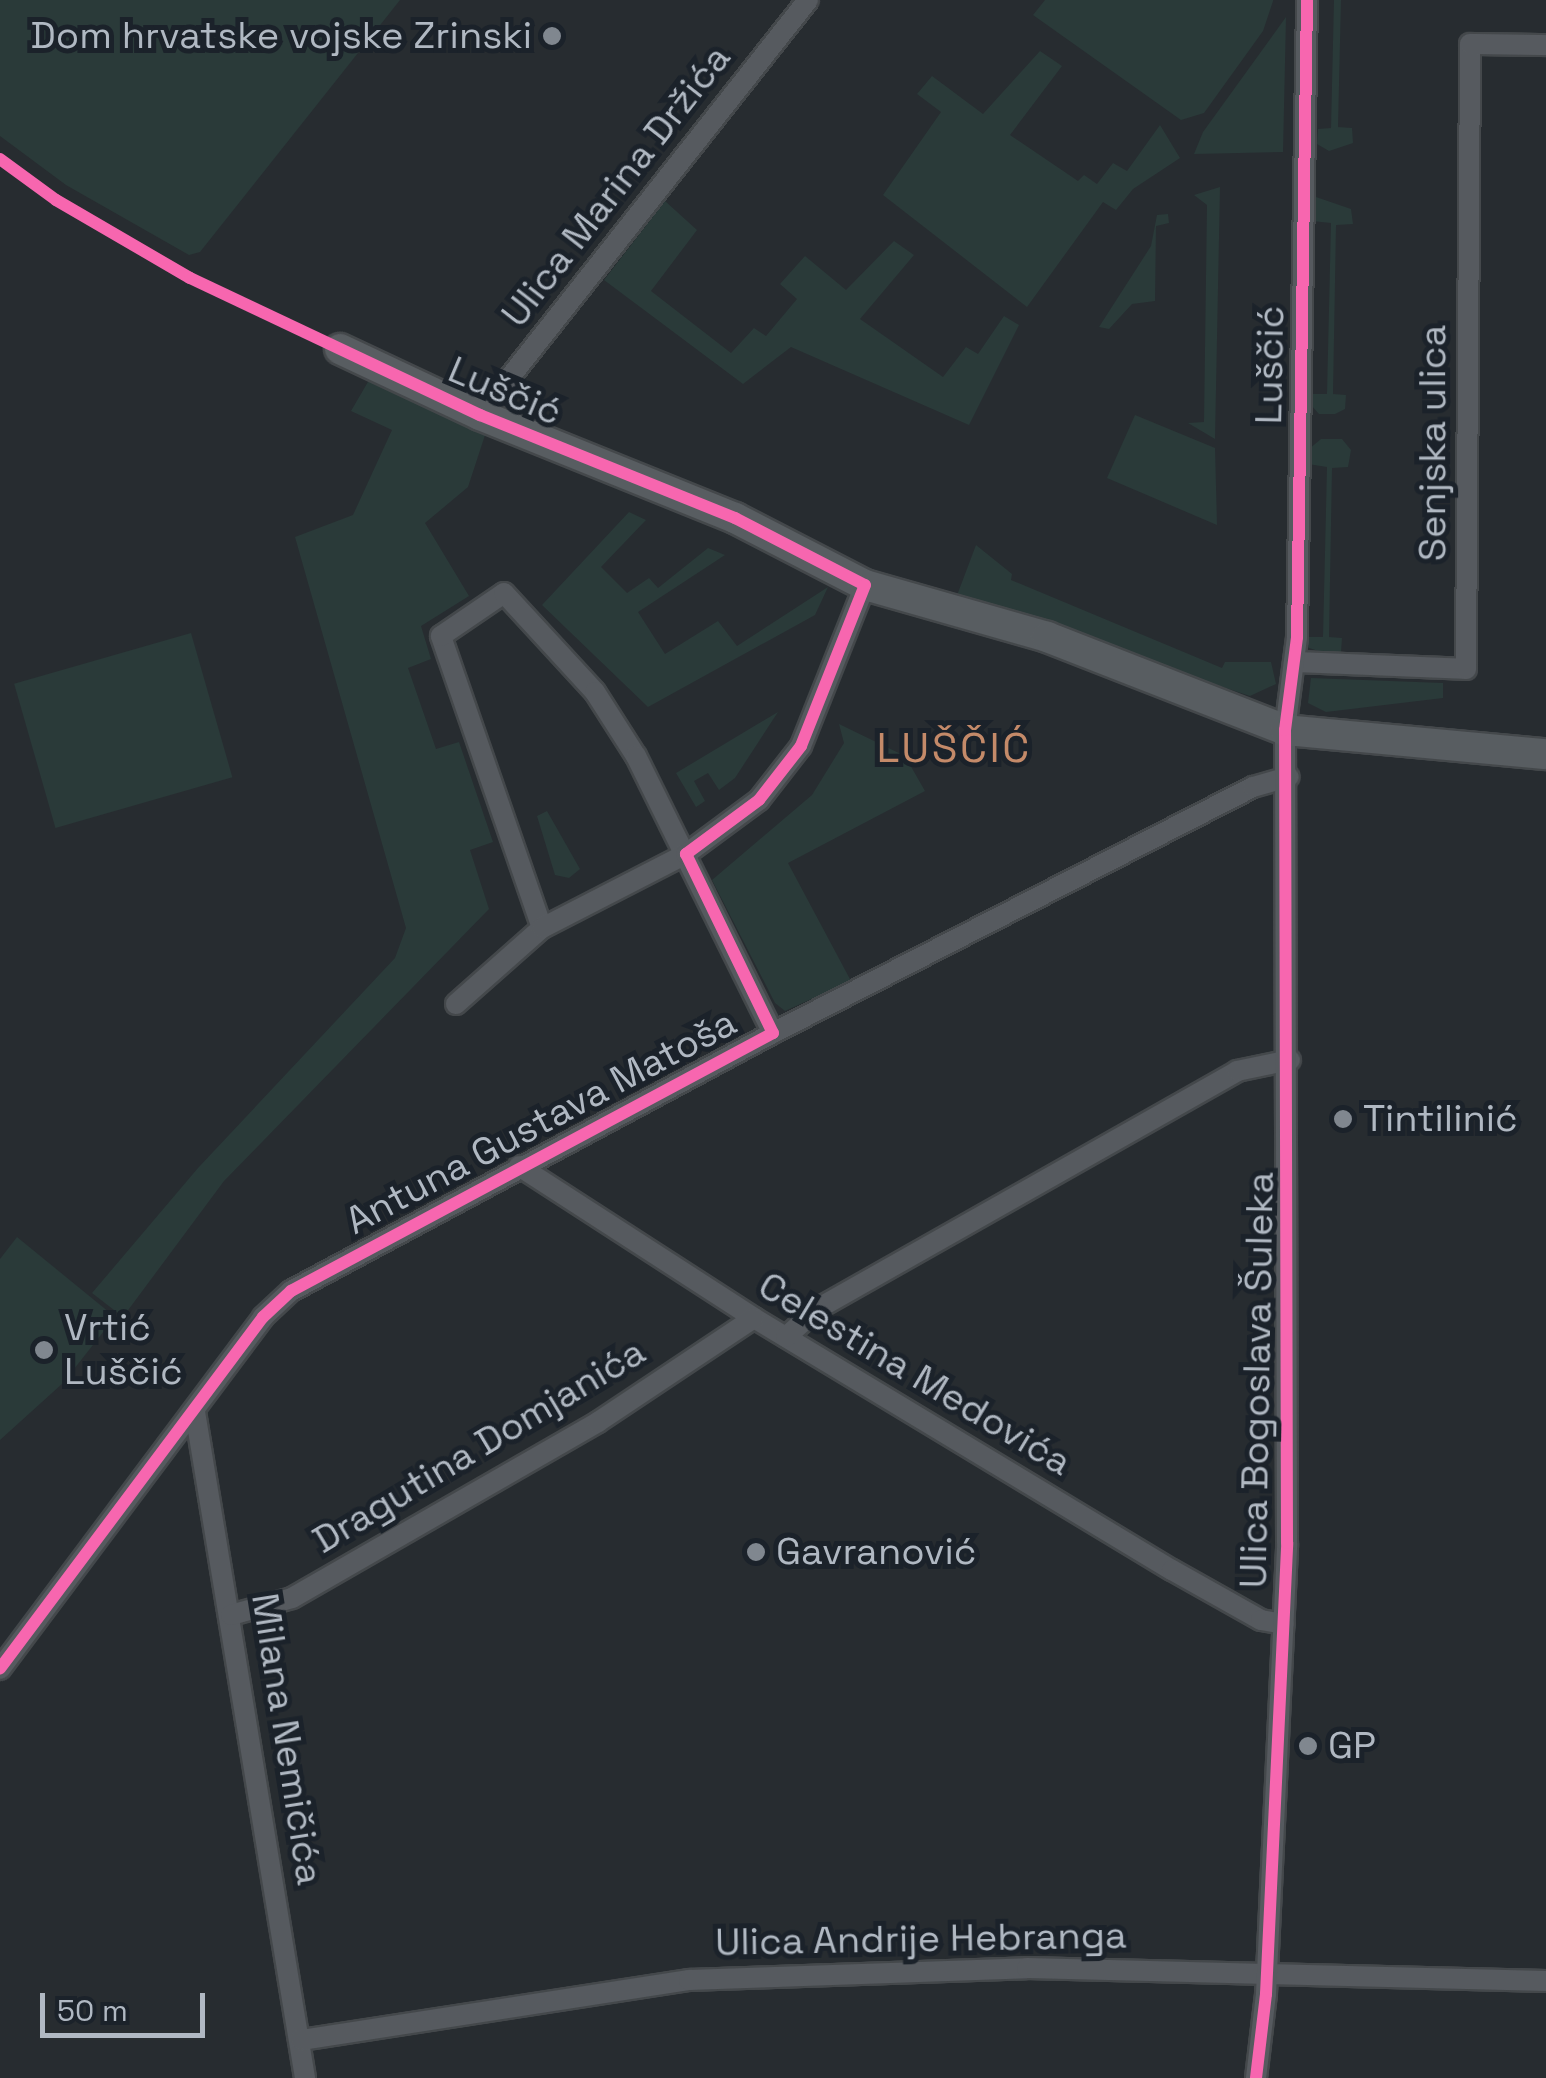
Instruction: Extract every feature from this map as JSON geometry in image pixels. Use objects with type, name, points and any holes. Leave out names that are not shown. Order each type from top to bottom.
[{"type":"main road","name":"Luščić","points":[[340,348],[480,416],[735,518],[865,585],[1048,637],[1285,730],[1546,754]]},
{"type":"street","name":"Ulica Marina Držića","points":[[480,416],[808,0]]},
{"type":"street","name":"Luščić","points":[[1285,730],[1294,662],[1307,0]]},
{"type":"street","name":"Senjska ulica","points":[[1294,662],[1466,669],[1470,44],[1546,45]]},
{"type":"street","points":[[456,1004],[542,928],[686,854],[759,800],[802,746],[865,585]]},
{"type":"street","name":"Antuna Gustava Matoša","points":[[542,928],[440,636],[504,593],[621,731],[773,1033]]},
{"type":"street","name":"Ulica Bogoslava Šuleka","points":[[1256,2078],[1266,1970],[1284,1624],[1290,1060],[1289,777],[1285,730]]},
{"type":"street","name":"Antuna Gustava Matoša","points":[[0,1669],[262,1317],[292,1291],[773,1033],[1253,787],[1289,777]]},
{"type":"street","points":[[786,1337],[817,1309],[1237,1071],[1290,1060]]},
{"type":"street","name":"Celestina Medovića","points":[[519,1166],[754,1318],[1172,1570],[1261,1620],[1284,1624]]},
{"type":"street","name":"Dragutina Domjanića","points":[[231,1616],[292,1598],[598,1422],[754,1318]]},
{"type":"street","name":"Milana Nemičića","points":[[195,1412],[305,2078]]},
{"type":"street","name":"Ulica Andrije Hebranga","points":[[301,2040],[689,1980],[1027,1968],[1266,1970],[1546,1981]]},
{"type":"shaded area","points":[[0,0],[400,0],[200,252],[189,255],[66,185],[0,136]]},
{"type":"shaded area","points":[[1045,0],[1273,1],[1263,31],[1204,113],[1181,120],[1033,15]]},
{"type":"shaded area","points":[[1334,0],[1341,0],[1338,127],[1352,128],[1353,143],[1329,151],[1317,144],[1318,129],[1331,128]]},
{"type":"shaded area","points":[[1286,17],[1283,152],[1194,154],[1203,132]]},
{"type":"shaded area","points":[[1040,51],[1062,66],[1010,135],[1078,181],[1084,175],[1097,184],[1113,163],[1127,171],[1160,125],[1180,158],[1133,189],[1116,210],[1103,202],[1027,307],[883,195],[941,112],[917,94],[932,76],[983,114]]},
{"type":"shaded area","points":[[1220,187],[1215,439],[1188,423],[1204,422],[1207,205],[1194,195]]},
{"type":"shaded area","points":[[1316,197],[1351,209],[1353,224],[1336,225],[1333,394],[1346,395],[1345,409],[1335,414],[1319,414],[1310,404],[1311,394],[1327,394],[1331,223],[1312,221]]},
{"type":"shaded area","points":[[665,201],[697,230],[651,291],[731,353],[754,328],[766,336],[797,299],[780,284],[805,256],[846,290],[894,241],[914,255],[860,319],[943,377],[966,347],[978,354],[1004,316],[1019,325],[969,425],[791,347],[743,384],[604,280]]},
{"type":"shaded area","points":[[1168,214],[1169,223],[1156,226],[1155,301],[1132,304],[1109,329],[1099,327],[1151,246],[1157,215]]},
{"type":"shaded area","points":[[372,375],[487,429],[468,487],[425,523],[469,596],[421,626],[431,659],[408,668],[436,749],[459,742],[493,842],[470,850],[489,909],[224,1181],[123,1317],[92,1293],[198,1168],[395,958],[406,928],[295,537],[353,515],[392,430],[351,411]]},
{"type":"shaded area","points":[[1135,415],[1215,448],[1217,525],[1107,478]]},
{"type":"shaded area","points":[[1321,439],[1342,439],[1351,450],[1348,467],[1332,468],[1329,637],[1342,638],[1341,652],[1331,655],[1306,647],[1307,637],[1323,637],[1327,467],[1308,464],[1309,449]]},
{"type":"shaded area","points":[[629,512],[646,520],[601,567],[627,593],[649,578],[658,588],[708,548],[725,555],[638,612],[665,654],[718,621],[737,646],[828,587],[815,615],[648,707],[542,605]]},
{"type":"shaded area","points":[[976,545],[1012,574],[1011,580],[1222,668],[1225,662],[1271,662],[1276,684],[1250,696],[956,598]]},
{"type":"shaded area","points":[[191,633],[232,777],[55,828],[14,684]]},
{"type":"shaded area","points":[[1311,678],[1443,683],[1443,698],[1326,712],[1308,703]]},
{"type":"shaded area","points":[[778,712],[735,778],[719,790],[708,773],[694,781],[705,801],[696,807],[676,773]]},
{"type":"shaded area","points":[[839,724],[905,756],[925,791],[788,863],[851,981],[785,1011],[775,1003],[712,880],[812,795],[844,743]]},
{"type":"shaded area","points":[[547,811],[580,869],[569,878],[555,875],[537,816]]},
{"type":"shaded area","name":"Vrtić Luščić","points":[[17,1237],[115,1317],[63,1383],[0,1440],[0,1259]]},
{"type":"cycle path","points":[[1256,2078],[1266,1994],[1287,1543],[1285,730],[1297,637],[1307,0]]},
{"type":"cycle path","points":[[0,159],[56,200],[190,278],[480,415],[735,518],[865,585],[801,746],[759,800],[686,854],[773,1033],[291,1291],[263,1317],[0,1669]]},
{"type":"place","name":"Dom hrvatske vojske Zrinski","points":[[552,36]]},
{"type":"place","name":"Tintilinić","points":[[1343,1119]]},
{"type":"place","name":"Vrtić Luščić","points":[[44,1350]]},
{"type":"place","name":"Gavranović","points":[[756,1552]]},
{"type":"place","name":"GP","points":[[1308,1746]]},
{"type":"district","name":"LUŠČIĆ","points":[[954,748]]}]
